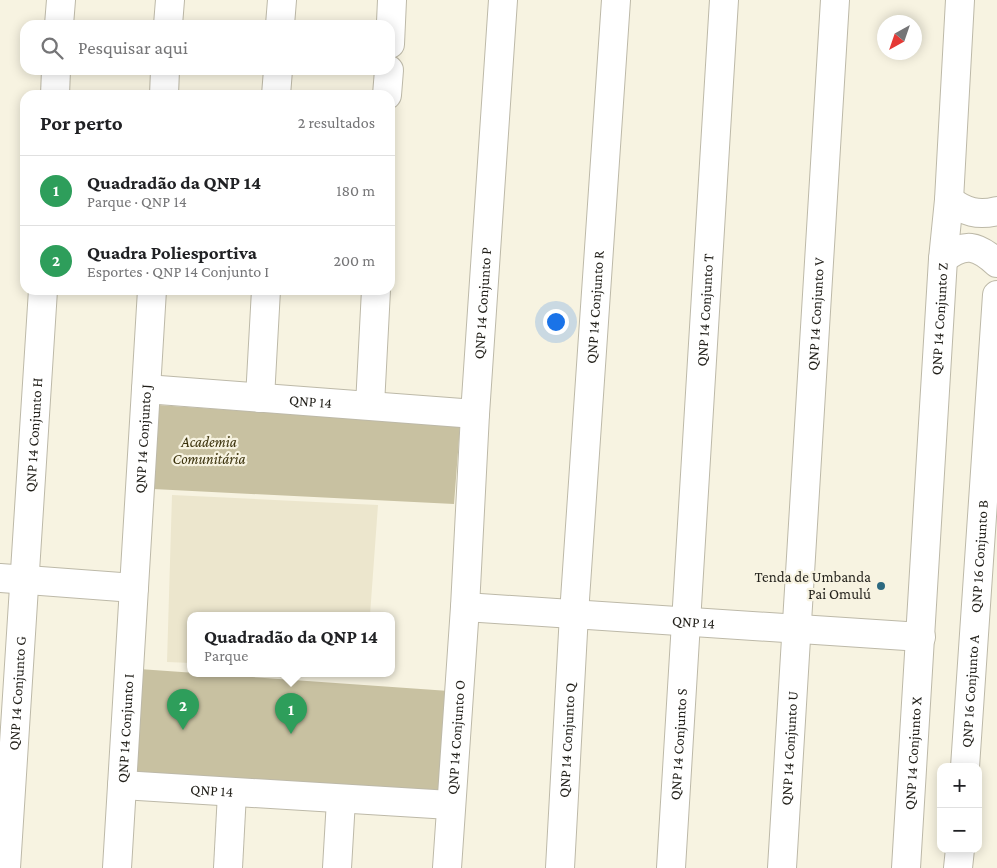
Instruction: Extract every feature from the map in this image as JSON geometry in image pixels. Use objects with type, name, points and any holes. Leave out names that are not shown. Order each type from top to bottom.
[{"type":"street","points":[[59,20],[61,0]]},
{"type":"street","points":[[168,20],[170,0]]},
{"type":"street","points":[[280,20],[282,0]]},
{"type":"street","points":[[391,20],[392,0]]},
{"type":"street","name":"QNP 14 Conjunto P","points":[[465,607],[475,414],[503,0]]},
{"type":"street","name":"QNP 14 Conjunto R","points":[[574,614],[616,0]]},
{"type":"street","name":"QNP 14 Conjunto T","points":[[686,621],[724,0]]},
{"type":"street","name":"QNP 14 Conjunto V","points":[[796,628],[835,0]]},
{"type":"street","name":"QNP 14 Conjunto Z","points":[[921,638],[943,259],[950,200],[960,0]]},
{"type":"street","points":[[55,90],[56,75]]},
{"type":"street","points":[[164,90],[165,75]]},
{"type":"street","points":[[276,90],[278,75]]},
{"type":"street","points":[[387,90],[388,75]]},
{"type":"street","points":[[950,200],[960,208],[973,213],[987,214],[997,212]]},
{"type":"street","points":[[943,259],[956,249],[971,248],[986,253],[997,262]]},
{"type":"street","name":"QNP 14 Conjunto H","points":[[12,579],[42,295]]},
{"type":"street","name":"QNP 14 Conjunto J","points":[[134,588],[152,295]]},
{"type":"street","points":[[260,398],[266,295]]},
{"type":"street","points":[[370,405],[376,295]]},
{"type":"street","name":"QNP 16 Conjunto B","points":[[986,639],[997,296]]},
{"type":"street","name":"QNP 14","points":[[146,389],[475,414]]},
{"type":"street","points":[[12,579],[134,588]]},
{"type":"street","name":"QNP 14 Conjunto G","points":[[6,868],[12,579]]},
{"type":"street","name":"QNP 14 Conjunto I","points":[[117,868],[134,588]]},
{"type":"street","name":"QNP 14","points":[[465,607],[921,638]]},
{"type":"street","name":"QNP 14 Conjunto O","points":[[447,868],[465,607]]},
{"type":"street","name":"QNP 14 Conjunto Q","points":[[560,868],[574,614]]},
{"type":"street","name":"QNP 14 Conjunto S","points":[[671,868],[686,621]]},
{"type":"street","name":"QNP 14 Conjunto U","points":[[782,868],[796,628]]},
{"type":"street","name":"QNP 14 Conjunto X","points":[[906,868],[921,638]]},
{"type":"street","name":"QNP 16 Conjunto A","points":[[966,763],[986,639]]},
{"type":"street","name":"QNP 14","points":[[122,785],[341,800],[450,805]]},
{"type":"street","points":[[228,868],[232,793]]},
{"type":"street","points":[[337,868],[341,800]]},
{"type":"street","points":[[958,868],[960,853]]},
{"type":"shaded area","points":[[172,495],[378,505],[370,612],[187,612],[187,663],[167,662]]},
{"type":"green space","name":"Academia Comunitária","points":[[158,405],[460,426],[454,504],[153,489]]},
{"type":"green space","points":[[139,669],[187,672],[187,677],[252,677],[449,691],[441,796],[136,776]]},
{"type":"place","name":"Tenda de Umbanda Pai Omulú","points":[[881,586]]},
{"type":"place","name":"Quadra Poliesportiva","points":[[183,730]]},
{"type":"place","name":"Quadradão da QNP 14","points":[[291,734]]}]
